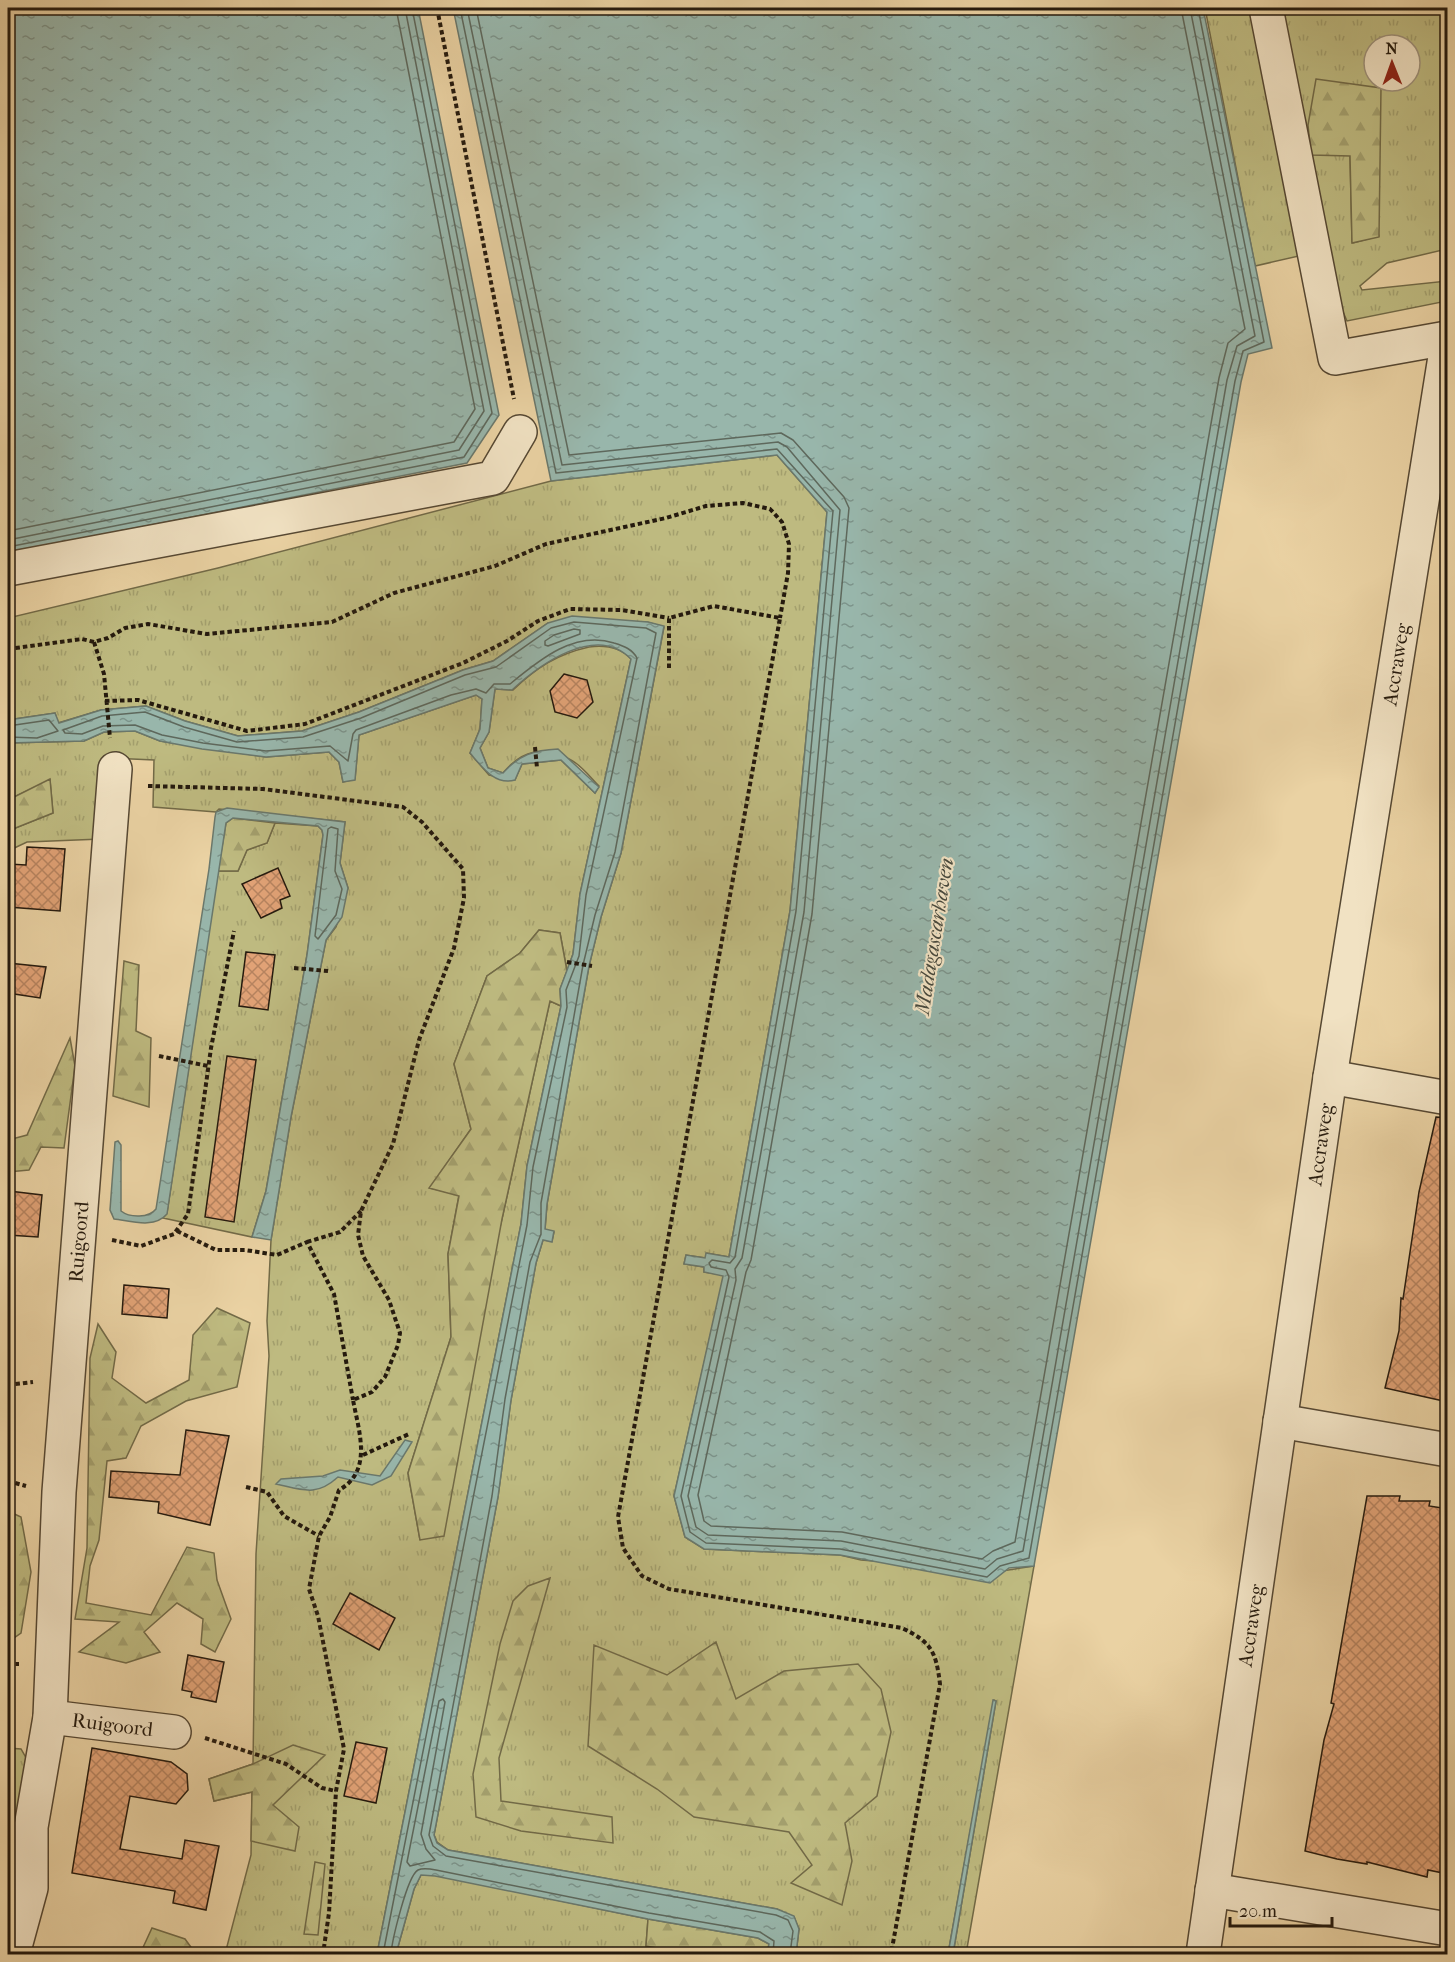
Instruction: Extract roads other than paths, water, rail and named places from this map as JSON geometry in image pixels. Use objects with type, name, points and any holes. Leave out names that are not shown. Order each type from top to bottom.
[{"type":"street","points":[[1266,8],[1335,358],[1447,338]]},
{"type":"street","name":"Accraweg","points":[[1203,1954],[1330,1077],[1447,338]]},
{"type":"street","points":[[8,569],[493,478],[520,432]]},
{"type":"street","name":"Ruigoord","points":[[13,1954],[31,1888],[31,1827],[50,1717],[59,1492],[113,767]]},
{"type":"street","points":[[1330,1077],[1448,1098]]},
{"type":"street","points":[[1280,1421],[1448,1450]]},
{"type":"street","name":"Ruigoord","points":[[50,1717],[174,1732]]},
{"type":"street","points":[[1212,1890],[1448,1929]]},
{"type":"water","points":[[8,8],[418,8],[499,415],[467,463],[8,553]]},
{"type":"water","name":"Madagascarhaven","points":[[453,8],[1203,8],[1272,348],[1248,354],[1241,382],[1034,1566],[1009,1568],[990,1583],[840,1555],[704,1549],[685,1537],[674,1496],[723,1276],[704,1272],[704,1267],[684,1264],[686,1255],[705,1258],[706,1253],[729,1257],[790,911],[827,512],[777,455],[551,481]]},
{"type":"water","points":[[572,616],[648,622],[664,626],[621,853],[601,917],[589,966],[547,1204],[545,1229],[554,1231],[552,1242],[543,1240],[536,1263],[511,1400],[498,1497],[434,1835],[437,1843],[448,1850],[777,1909],[794,1916],[799,1929],[796,1954],[767,1954],[769,1944],[758,1938],[421,1875],[414,1889],[396,1954],[377,1954],[521,1224],[527,1166],[561,1006],[560,989],[573,954],[580,894],[631,659],[617,649],[601,645],[585,646],[552,660],[512,690],[495,689],[489,732],[480,748],[488,768],[503,773],[521,758],[542,751],[558,749],[599,787],[595,793],[561,760],[522,764],[515,780],[501,780],[490,774],[470,753],[480,729],[482,699],[476,695],[359,735],[355,780],[343,782],[339,762],[329,752],[266,757],[160,741],[135,731],[104,732],[84,741],[8,743],[8,720],[55,713],[59,723],[101,710],[146,706],[185,721],[238,736],[302,731],[359,712],[463,670],[493,661],[548,623]]},
{"type":"water","points":[[227,808],[345,822],[340,863],[348,888],[342,917],[326,940],[291,1117],[271,1240],[252,1237],[266,1191],[307,955],[323,835],[318,826],[233,818],[226,823],[167,1214],[162,1219],[142,1223],[114,1219],[110,1210],[115,1142],[118,1141],[121,1145],[121,1211],[139,1216],[149,1214],[156,1209],[209,869],[215,817],[216,812]]},
{"type":"water","points":[[405,1440],[412,1442],[391,1476],[372,1485],[338,1477],[316,1490],[302,1490],[276,1484],[281,1479],[323,1476],[340,1470],[380,1476]]},
{"type":"water","points":[[993,1700],[996,1701],[953,1954],[948,1954]]}]
